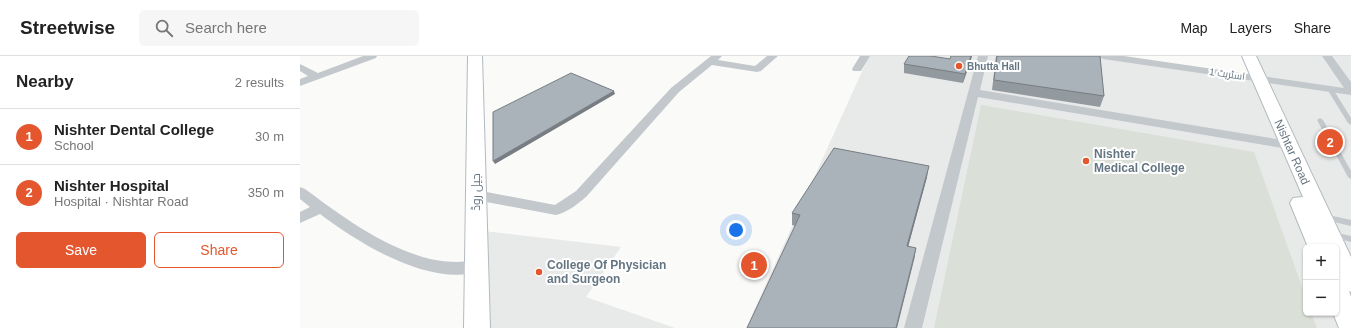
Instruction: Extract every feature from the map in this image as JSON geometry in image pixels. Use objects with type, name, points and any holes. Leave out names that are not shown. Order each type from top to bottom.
[{"type":"main road","name":"جیل روڈ","points":[[475,56],[477,328]]},
{"type":"main road","name":"Nishtar Road","points":[[1240,56],[1254,78],[1282,144],[1326,238],[1351,283]]},
{"type":"main road","name":"Nishtar Road","points":[[1249,56],[1254,78]]},
{"type":"main road","points":[[1339,297],[1351,326]]},
{"type":"street","points":[[300,83],[372,56]]},
{"type":"street","points":[[476,195],[556,210],[567,206],[581,194],[675,90],[714,59],[757,69],[772,56]]},
{"type":"street","points":[[857,69],[865,56]]},
{"type":"street","points":[[912,328],[975,93],[983,56]]},
{"type":"street","name":"اسٹریٹ 1","points":[[1103,56],[1351,91]]},
{"type":"street","points":[[1327,56],[1351,91]]},
{"type":"street","points":[[300,67],[316,76]]},
{"type":"street","points":[[975,93],[1282,144]]},
{"type":"street","points":[[300,192],[321,208],[375,242],[433,265],[452,268],[476,267]]},
{"type":"street","points":[[300,218],[321,208]]},
{"type":"lane","points":[[1330,89],[1351,124]]},
{"type":"lane","points":[[1320,120],[1351,177]]},
{"type":"lane","points":[[1326,238],[1351,223]]},
{"type":"lane","points":[[1326,238],[1351,239]]},
{"type":"shaded area","name":"Nishter Medical College","points":[[869,56],[1116,56],[1252,75],[1245,56],[1351,56],[1351,328],[746,328]]},
{"type":"shaded area","points":[[981,105],[1254,152],[1303,290],[1303,316],[1312,316],[1317,328],[934,328]]},
{"type":"shaded area","name":"College Of Physician and Surgeon","points":[[475,230],[621,247],[586,297],[675,328],[473,328]]},
{"type":"building","points":[[909,56],[931,56],[950,59],[951,56],[971,56],[965,74],[904,64]]},
{"type":"building","points":[[997,56],[1100,56],[1104,96],[994,80]]},
{"type":"building","points":[[571,73],[614,91],[493,161],[493,112]]},
{"type":"building","points":[[834,148],[929,166],[907,246],[916,248],[896,328],[747,328],[800,215],[792,213]]},
{"type":"place","name":"Bhutta Hall","points":[[959,66]]},
{"type":"place","name":"Nishter Hospital","points":[[1330,142]]},
{"type":"place","name":"Nishter Medical College","points":[[1086,161]]},
{"type":"place","name":"Nishter Dental College","points":[[754,265]]},
{"type":"place","name":"College Of Physician and Surgeon","points":[[539,272]]}]
